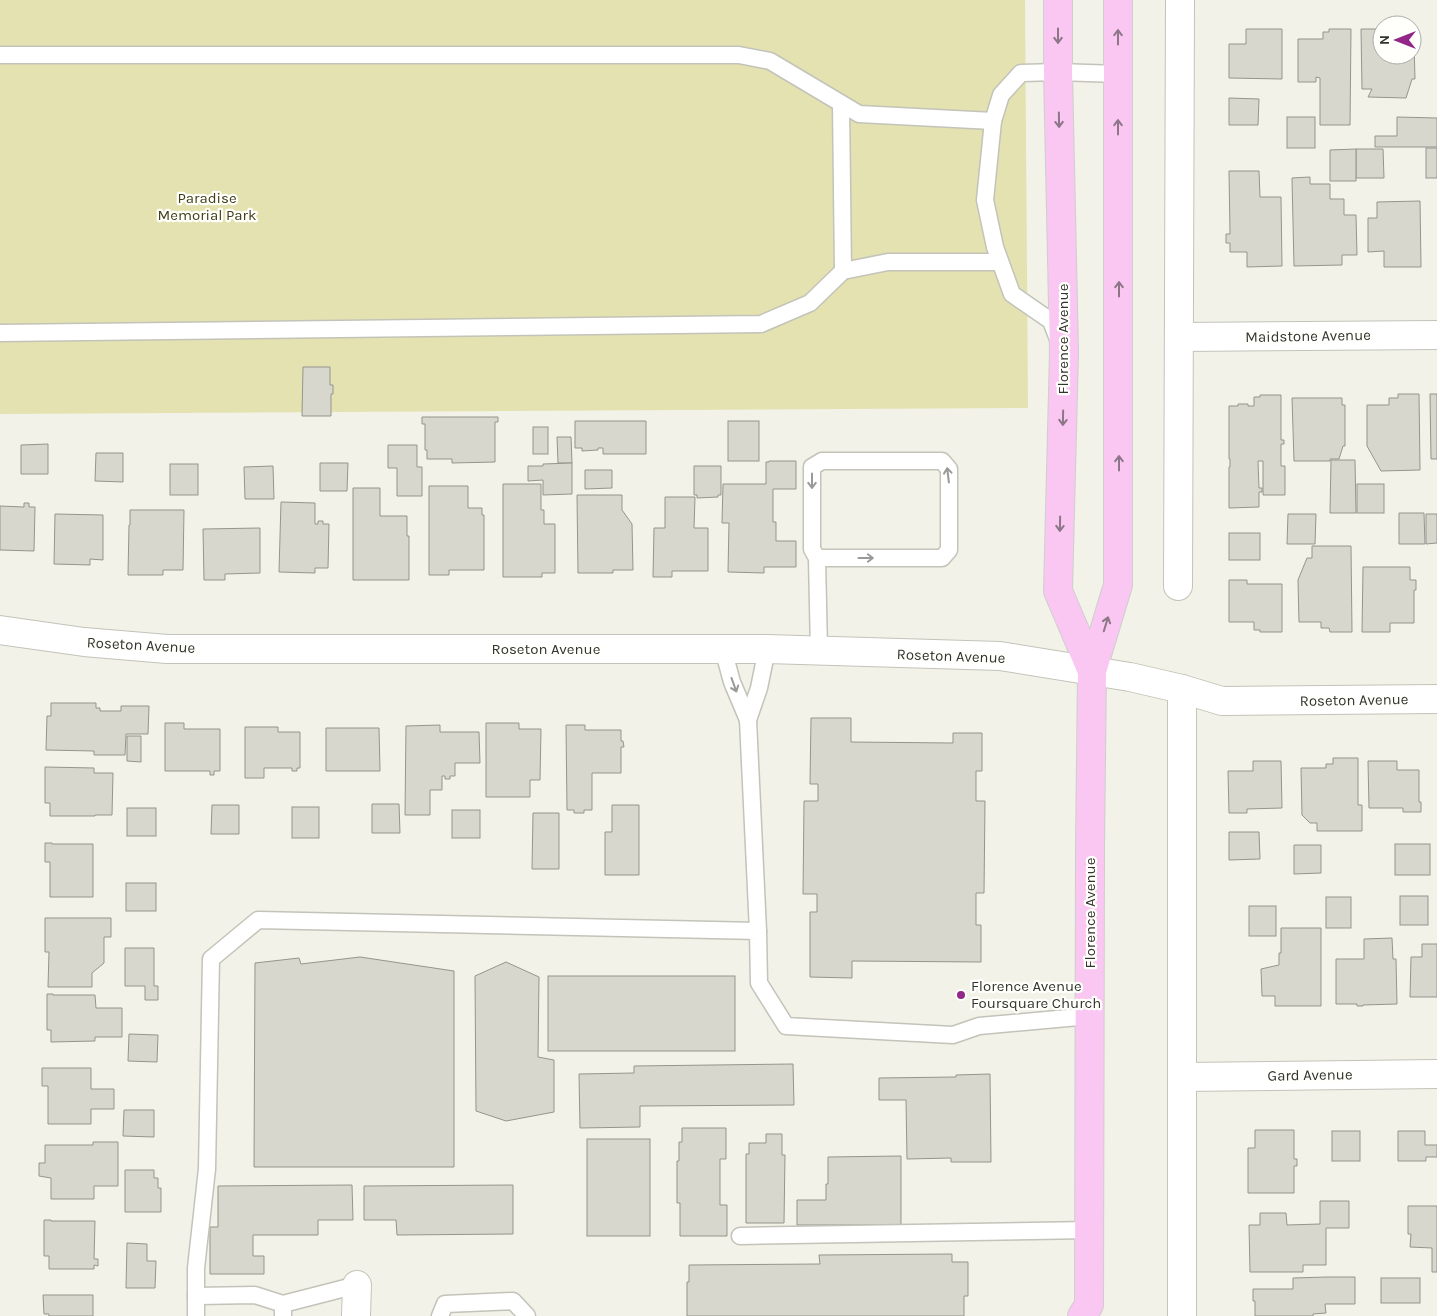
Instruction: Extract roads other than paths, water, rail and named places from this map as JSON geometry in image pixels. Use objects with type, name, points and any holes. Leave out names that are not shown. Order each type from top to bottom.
[{"type":"main road","name":"Florence Avenue","points":[[1058,0],[1064,352],[1058,591],[1092,671]]},
{"type":"main road","name":"Florence Avenue","points":[[1089,1312],[1092,671],[1118,585],[1118,0]]},
{"type":"street","points":[[1178,586],[1180,0]]},
{"type":"street","name":"Maidstone Avenue","points":[[1179,337],[1437,335]]},
{"type":"street","name":"Roseton Avenue","points":[[0,630],[84,642],[167,649],[767,649],[1000,656],[1130,677],[1182,689],[1222,701],[1437,699]]},
{"type":"street","points":[[1182,689],[1182,1316]]},
{"type":"street","name":"Gard Avenue","points":[[1182,1077],[1437,1074]]},
{"type":"street","points":[[356,1285],[356,1316]]},
{"type":"lane","points":[[0,55],[739,55],[770,61],[859,114],[993,121]]},
{"type":"lane","points":[[1064,352],[1051,321],[1012,294],[995,246],[985,200],[993,121],[1001,96],[1021,73],[1118,74]]},
{"type":"lane","points":[[841,104],[843,271]]},
{"type":"lane","points":[[0,333],[761,324],[810,303],[843,271],[888,262],[1000,262]]},
{"type":"lane","points":[[817,558],[942,558],[949,550],[949,469],[942,461],[822,461],[812,467],[812,549],[817,558],[819,651]]},
{"type":"lane","points":[[724,649],[732,682],[748,720],[759,983],[786,1026],[953,1035],[979,1026],[1090,1016]]},
{"type":"lane","points":[[748,720],[759,688],[767,649]]},
{"type":"lane","points":[[196,1316],[196,1268],[207,1169],[211,959],[258,920],[758,931]]},
{"type":"lane","points":[[740,1236],[1090,1230]]},
{"type":"lane","points":[[196,1296],[255,1296],[283,1310],[356,1285]]},
{"type":"lane","points":[[440,1316],[445,1304],[513,1300],[527,1316]]},
{"type":"place","name":"Florence Avenue Foursquare Church","points":[[961,995]]},
{"type":"park label","name":"Paradise Memorial Park","points":[[207,206]]}]
